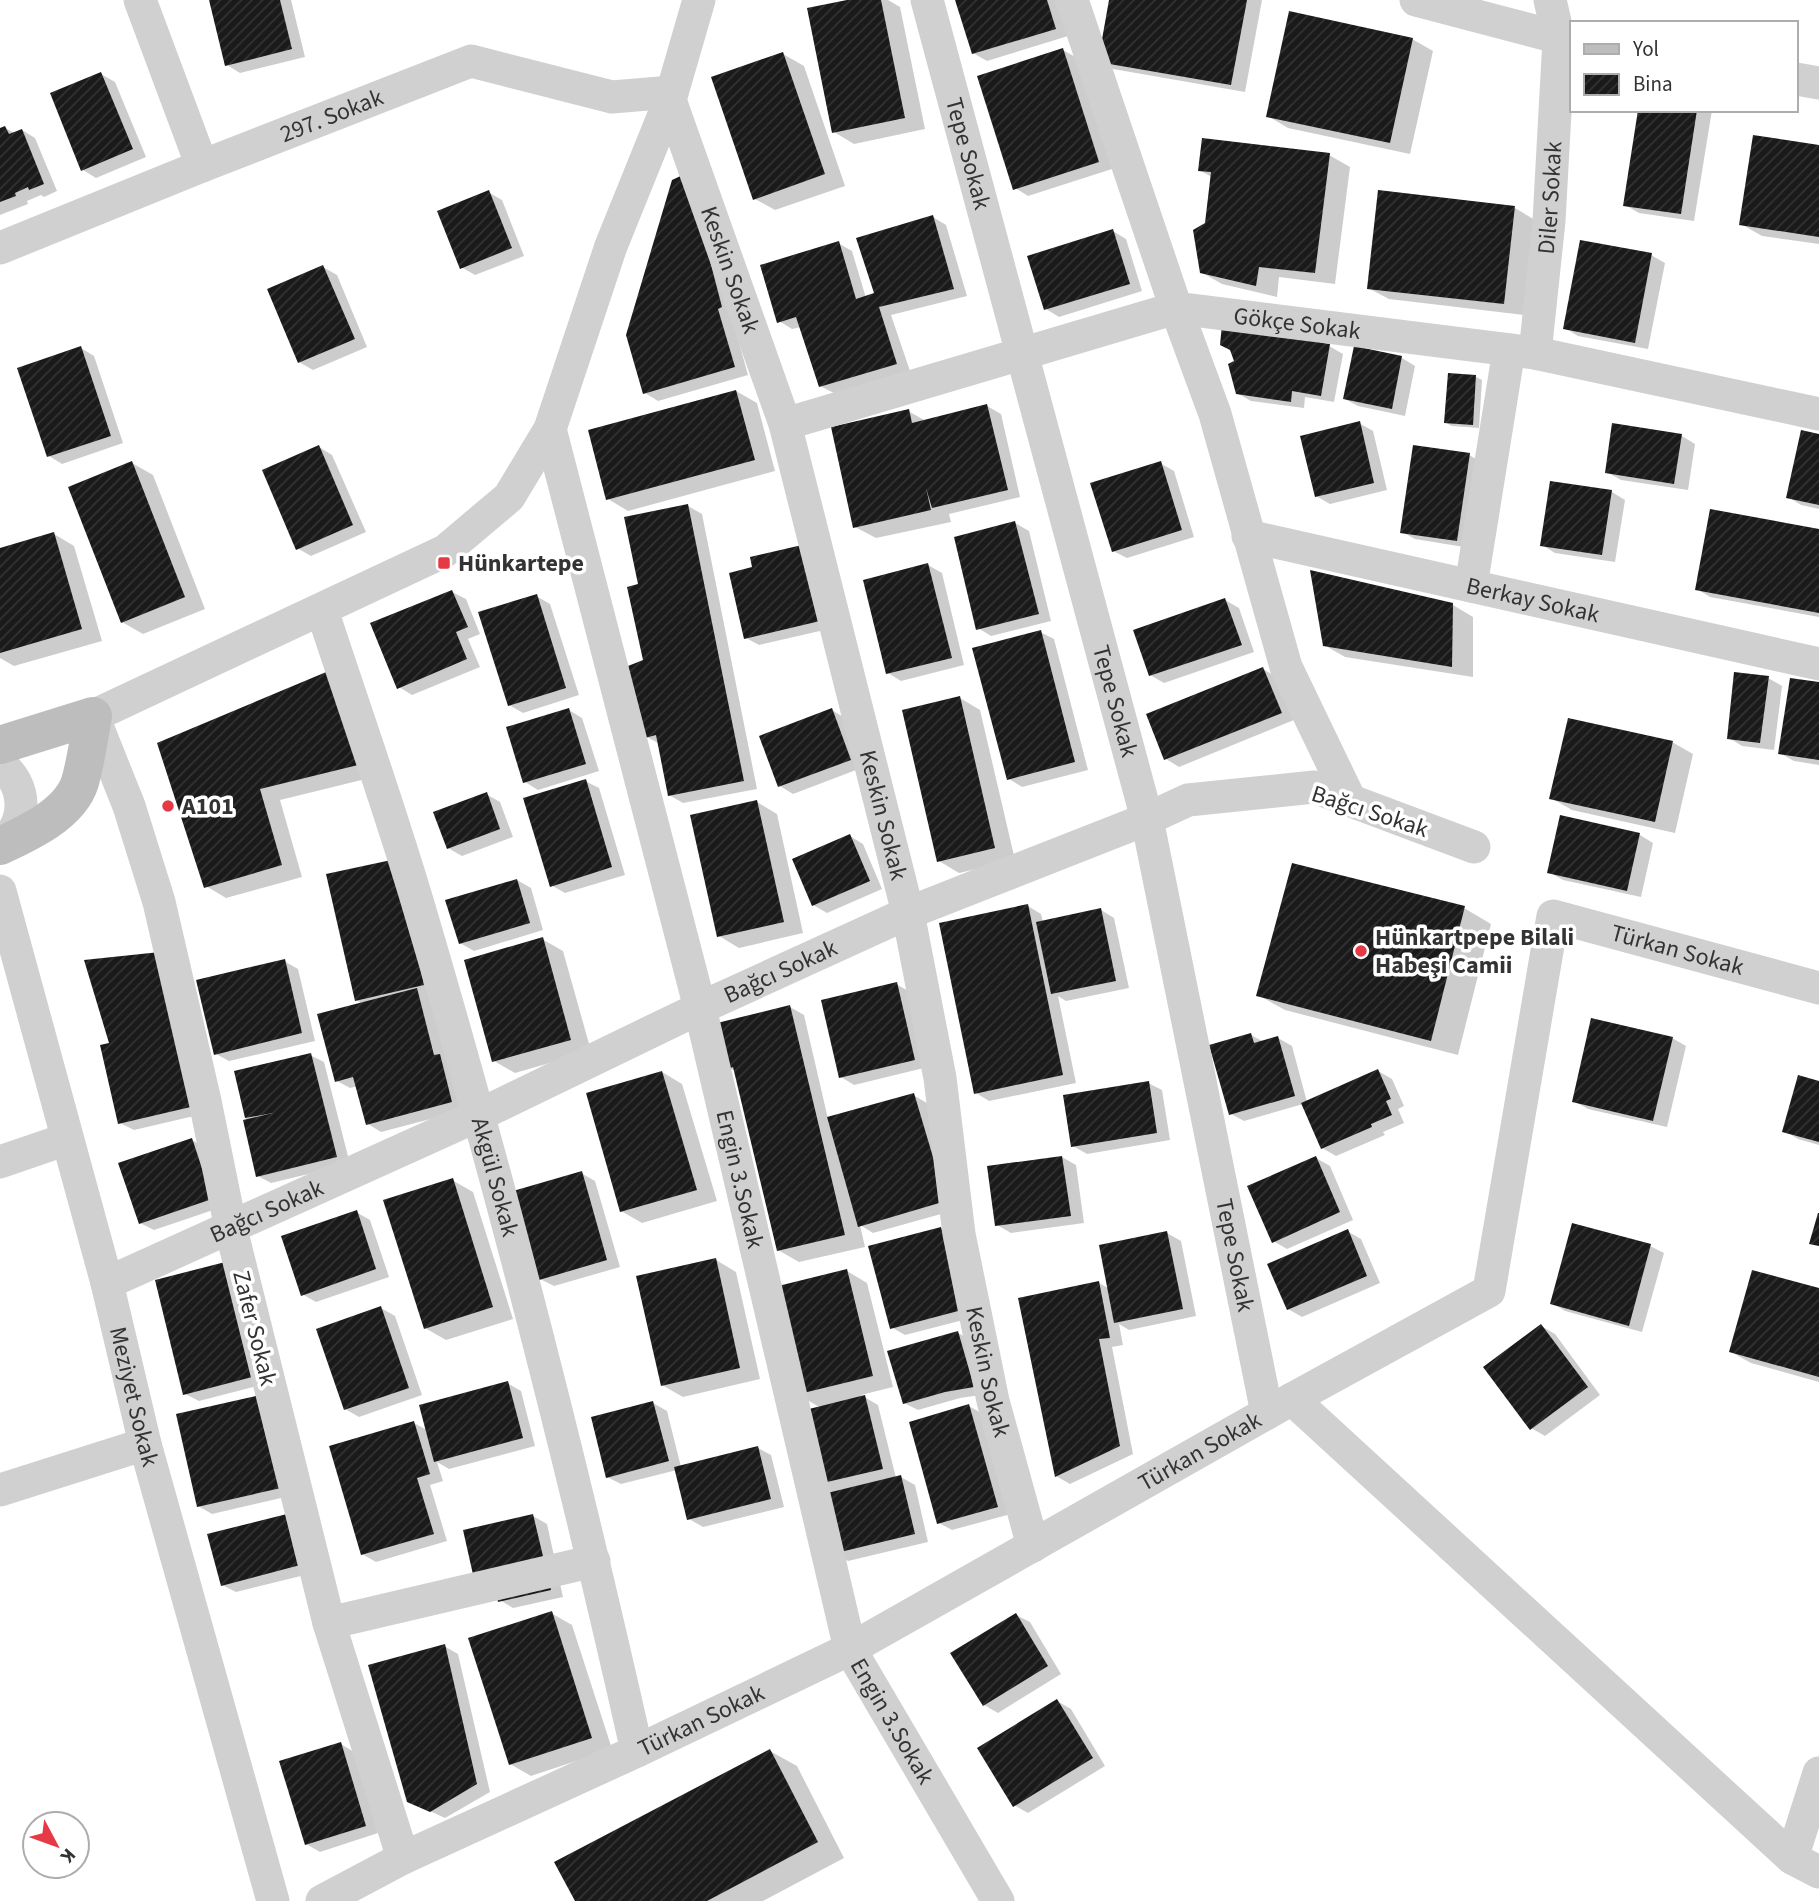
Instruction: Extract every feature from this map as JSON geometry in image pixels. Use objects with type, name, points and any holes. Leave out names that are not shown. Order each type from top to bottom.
[{"type":"main road","points":[[0,745],[93,716],[79,785],[60,812],[29,833],[0,845]]},
{"type":"street","points":[[140,0],[202,166]]},
{"type":"street","points":[[93,716],[445,551],[509,497],[550,429],[611,246],[671,96],[699,0]]},
{"type":"street","name":"Tepe Sokak","points":[[927,0],[1147,820],[1280,1406]]},
{"type":"street","points":[[1072,0],[1176,308],[1215,414],[1286,667],[1350,800]]},
{"type":"street","points":[[1416,0],[1565,40]]},
{"type":"street","name":"Diler Sokak","points":[[1471,586],[1549,222],[1565,40],[1550,0]]},
{"type":"street","name":"297. Sokak","points":[[0,248],[471,61],[612,97],[671,96]]},
{"type":"street","points":[[1798,79],[1819,83]]},
{"type":"street","name":"Keskin Sokak","points":[[671,96],[786,424],[908,913],[940,1078],[959,1234],[993,1401],[1033,1546]]},
{"type":"street","name":"Gökçe Sokak","points":[[786,424],[1176,308],[1522,352],[1819,414]]},
{"type":"street","name":"Engin 3.Sokak","points":[[550,429],[700,1008],[850,1649],[998,1901]]},
{"type":"street","name":"Berkay Sokak","points":[[1248,536],[1819,664]]},
{"type":"street","name":"Akgül Sokak","points":[[322,610],[417,901],[479,1115],[594,1561],[638,1751]]},
{"type":"street","name":"Zafer Sokak","points":[[93,716],[129,806],[159,902],[205,1101],[231,1229],[328,1623],[403,1858]]},
{"type":"street","points":[[0,764],[12,774],[22,803],[20,818],[13,832],[0,845]]},
{"type":"street","name":"Bağcı Sokak","points":[[107,1283],[479,1115],[700,1008],[908,913],[1147,820],[1188,800],[1314,787],[1474,847]]},
{"type":"street","name":"Meziyet Sokak","points":[[0,891],[107,1283],[145,1444],[273,1901]]},
{"type":"street","name":"Türkan Sokak","points":[[322,1901],[403,1858],[638,1751],[850,1649],[1489,1291],[1553,916],[1819,988]]},
{"type":"street","points":[[0,1162],[67,1139]]},
{"type":"street","points":[[1280,1406],[1805,1865]]},
{"type":"street","points":[[0,1490],[145,1444]]},
{"type":"street","points":[[328,1623],[594,1561]]},
{"type":"street","points":[[1805,1865],[1819,1773]]},
{"type":"building","points":[[209,0],[280,0],[292,49],[225,66]]},
{"type":"building","points":[[847,0],[881,0],[905,118],[832,133],[807,8]]},
{"type":"building","points":[[955,0],[1047,0],[1056,29],[972,54]]},
{"type":"building","points":[[1109,0],[1247,0],[1231,85],[1098,62]]},
{"type":"building","points":[[1289,11],[1413,38],[1390,143],[1266,117]]},
{"type":"building","points":[[1063,48],[1099,162],[1013,190],[977,76]]},
{"type":"building","points":[[783,52],[825,174],[753,200],[711,77]]},
{"type":"building","points":[[101,72],[133,149],[81,171],[50,93]]},
{"type":"building","points":[[1638,112],[1697,112],[1681,214],[1623,206]]},
{"type":"building","points":[[5,126],[9,134],[22,129],[44,184],[29,190],[28,187],[15,193],[16,196],[0,202],[0,128]]},
{"type":"building","points":[[1753,135],[1819,145],[1819,237],[1739,225]]},
{"type":"building","points":[[1202,138],[1330,153],[1315,273],[1259,267],[1256,286],[1200,273],[1193,230],[1205,223],[1211,172],[1198,171]]},
{"type":"building","points":[[687,173],[722,307],[718,309],[735,367],[643,394],[626,335],[672,180]]},
{"type":"building","points":[[489,190],[512,248],[460,269],[437,211]]},
{"type":"building","points":[[1378,190],[1515,206],[1504,304],[1367,289]]},
{"type":"building","points":[[933,215],[954,289],[879,307],[897,364],[819,387],[796,317],[777,323],[760,265],[839,241],[856,299],[874,293],[856,238]]},
{"type":"building","points":[[1113,229],[1130,284],[1044,310],[1027,256]]},
{"type":"building","points":[[1580,240],[1652,253],[1635,343],[1563,329]]},
{"type":"building","points":[[323,265],[355,339],[298,363],[267,289]]},
{"type":"building","points":[[1222,324],[1330,344],[1321,396],[1292,391],[1291,402],[1236,394],[1228,364],[1234,361],[1230,350],[1220,345]]},
{"type":"building","points":[[81,346],[111,436],[47,457],[17,368]]},
{"type":"building","points":[[1354,346],[1402,356],[1392,409],[1343,399]]},
{"type":"building","points":[[1448,373],[1476,375],[1473,425],[1444,423]]},
{"type":"building","points":[[736,390],[755,460],[606,500],[588,430]]},
{"type":"building","points":[[987,404],[1008,490],[932,508],[926,488],[931,510],[853,528],[831,427],[909,409],[912,423]]},
{"type":"building","points":[[1360,421],[1374,483],[1315,497],[1300,436]]},
{"type":"building","points":[[1612,423],[1682,434],[1674,484],[1605,473]]},
{"type":"building","points":[[1801,430],[1819,434],[1819,505],[1786,498]]},
{"type":"building","points":[[319,445],[353,525],[296,550],[262,470]]},
{"type":"building","points":[[1413,445],[1470,453],[1457,541],[1400,533]]},
{"type":"building","points":[[132,461],[185,597],[121,623],[68,487]]},
{"type":"building","points":[[1161,461],[1182,530],[1112,552],[1090,483]]},
{"type":"building","points":[[1550,481],[1612,490],[1602,555],[1540,546]]},
{"type":"building","points":[[688,504],[744,781],[668,796],[656,735],[645,738],[628,666],[643,660],[627,587],[638,584],[624,517]]},
{"type":"building","points":[[1710,509],[1819,529],[1819,613],[1695,590]]},
{"type":"building","points":[[1015,521],[1039,614],[976,630],[954,537]]},
{"type":"building","points":[[54,532],[82,629],[0,653],[0,548]]},
{"type":"building","points":[[802,545],[820,621],[744,639],[729,573],[752,567],[750,557]]},
{"type":"building","points":[[928,563],[952,658],[886,674],[863,580]]},
{"type":"building","points":[[1310,570],[1453,603],[1452,667],[1323,646]]},
{"type":"building","points":[[452,590],[468,627],[456,632],[467,659],[397,689],[370,623]]},
{"type":"building","points":[[537,594],[566,688],[508,706],[478,612]]},
{"type":"building","points":[[1225,598],[1242,645],[1149,676],[1133,630]]},
{"type":"building","points":[[1041,630],[1075,762],[1007,780],[972,648]]},
{"type":"building","points":[[1263,667],[1282,713],[1164,760],[1146,714]]},
{"type":"building","points":[[331,670],[358,765],[260,789],[282,865],[204,888],[157,743]]},
{"type":"building","points":[[1734,672],[1769,676],[1760,743],[1727,739]]},
{"type":"building","points":[[1790,678],[1819,682],[1819,760],[1778,754]]},
{"type":"building","points":[[960,696],[995,848],[937,862],[902,710]]},
{"type":"building","points":[[569,708],[586,764],[523,783],[506,727]]},
{"type":"building","points":[[832,708],[851,760],[778,787],[759,736]]},
{"type":"building","points":[[1568,718],[1673,741],[1655,822],[1549,799]]},
{"type":"building","points":[[586,779],[612,867],[550,887],[523,798]]},
{"type":"building","points":[[487,792],[500,829],[447,849],[433,812]]},
{"type":"building","points":[[757,800],[784,922],[717,937],[690,815]]},
{"type":"building","points":[[1560,815],[1640,833],[1627,891],[1547,873]]},
{"type":"building","points":[[850,834],[870,881],[812,906],[792,859]]},
{"type":"building","points":[[396,859],[424,985],[355,1001],[326,874]]},
{"type":"building","name":"Hünkartpepe Bilali Habeşi Camii","points":[[1292,863],[1465,906],[1431,1041],[1256,996]]},
{"type":"building","points":[[517,879],[530,923],[459,944],[445,900]]},
{"type":"building","points":[[1028,904],[1063,1075],[974,1094],[939,923]]},
{"type":"building","points":[[1101,908],[1116,981],[1051,994],[1036,922]]},
{"type":"building","points":[[543,937],[571,1040],[492,1062],[464,960]]},
{"type":"building","points":[[160,952],[195,1106],[118,1124],[100,1045],[109,1043],[84,960]]},
{"type":"building","points":[[285,959],[302,1033],[214,1055],[196,980]]},
{"type":"building","points":[[897,982],[915,1060],[839,1078],[821,1000]]},
{"type":"building","points":[[417,988],[434,1055],[440,1054],[452,1102],[366,1125],[353,1077],[335,1082],[317,1014]]},
{"type":"building","points":[[790,1005],[845,1235],[777,1251],[733,1067],[728,1069],[717,1023]]},
{"type":"building","points":[[1591,1018],[1673,1037],[1653,1121],[1572,1102]]},
{"type":"building","points":[[1251,1033],[1254,1043],[1278,1036],[1295,1096],[1229,1115],[1209,1045]]},
{"type":"building","points":[[311,1053],[337,1157],[256,1177],[243,1120],[273,1113],[245,1118],[234,1071]]},
{"type":"building","points":[[1378,1069],[1391,1099],[1386,1101],[1392,1115],[1371,1124],[1372,1127],[1321,1149],[1301,1103]]},
{"type":"building","points":[[662,1071],[697,1190],[620,1212],[586,1093]]},
{"type":"building","points":[[1798,1075],[1819,1081],[1819,1142],[1782,1132]]},
{"type":"building","points":[[1149,1081],[1157,1133],[1071,1147],[1063,1095]]},
{"type":"building","points":[[914,1093],[946,1201],[858,1227],[827,1117]]},
{"type":"building","points":[[192,1138],[212,1199],[139,1224],[118,1163]]},
{"type":"building","points":[[1062,1156],[1071,1216],[995,1226],[987,1166]]},
{"type":"building","points":[[1316,1156],[1340,1212],[1272,1243],[1247,1186]]},
{"type":"building","points":[[582,1171],[607,1260],[539,1280],[513,1191]]},
{"type":"building","points":[[453,1178],[493,1307],[424,1329],[383,1200]]},
{"type":"building","points":[[357,1210],[376,1269],[301,1296],[281,1236]]},
{"type":"building","points":[[1819,1213],[1819,1246],[1809,1244]]},
{"type":"building","points":[[1572,1223],[1651,1244],[1629,1326],[1550,1304]]},
{"type":"building","points":[[941,1227],[962,1310],[890,1329],[868,1246]]},
{"type":"building","points":[[1348,1229],[1367,1276],[1287,1310],[1267,1264]]},
{"type":"building","points":[[1167,1231],[1183,1309],[1114,1323],[1099,1245]]},
{"type":"building","points":[[716,1258],[740,1368],[661,1386],[636,1276]]},
{"type":"building","points":[[233,1260],[256,1376],[183,1395],[155,1280]]},
{"type":"building","points":[[847,1269],[873,1376],[795,1395],[770,1288]]},
{"type":"building","points":[[1752,1270],[1819,1288],[1819,1377],[1729,1352]]},
{"type":"building","points":[[1099,1281],[1110,1338],[1099,1339],[1120,1446],[1055,1477],[1018,1298]]},
{"type":"building","points":[[381,1306],[409,1388],[344,1410],[316,1329]]},
{"type":"building","points":[[1541,1324],[1588,1387],[1530,1430],[1483,1367]]},
{"type":"building","points":[[958,1331],[974,1387],[903,1404],[887,1351]]},
{"type":"building","points":[[508,1381],[523,1438],[434,1462],[419,1405]]},
{"type":"building","points":[[260,1395],[281,1488],[197,1507],[176,1414]]},
{"type":"building","points":[[865,1395],[883,1469],[814,1485],[797,1412]]},
{"type":"building","points":[[653,1401],[669,1461],[606,1478],[591,1417]]},
{"type":"building","points":[[969,1404],[998,1507],[937,1524],[909,1422]]},
{"type":"building","points":[[414,1421],[430,1474],[417,1478],[434,1534],[361,1555],[329,1446]]},
{"type":"building","points":[[758,1446],[771,1499],[687,1520],[674,1467]]},
{"type":"building","points":[[901,1475],[915,1534],[832,1554],[819,1495]]},
{"type":"building","points":[[291,1513],[304,1564],[221,1586],[207,1534]]},
{"type":"building","points":[[533,1514],[551,1590],[498,1602],[492,1575],[474,1579],[463,1530]]},
{"type":"building","points":[[552,1611],[592,1738],[509,1765],[468,1638]]},
{"type":"building","points":[[1016,1613],[1048,1666],[983,1706],[950,1653]]},
{"type":"building","points":[[445,1644],[477,1784],[430,1812],[407,1802],[368,1665]]},
{"type":"building","points":[[1057,1699],[1093,1758],[1013,1807],[977,1748]]},
{"type":"building","points":[[341,1742],[366,1826],[305,1845],[279,1761]]},
{"type":"building","points":[[770,1749],[818,1842],[707,1901],[575,1901],[554,1862]]},
{"type":"place","name":"Hünkartepe","points":[[444,563]]},
{"type":"place","name":"A101","points":[[168,806]]},
{"type":"place","name":"Hünkartpepe Bilali Habeşi Camii","points":[[1361,951]]}]
